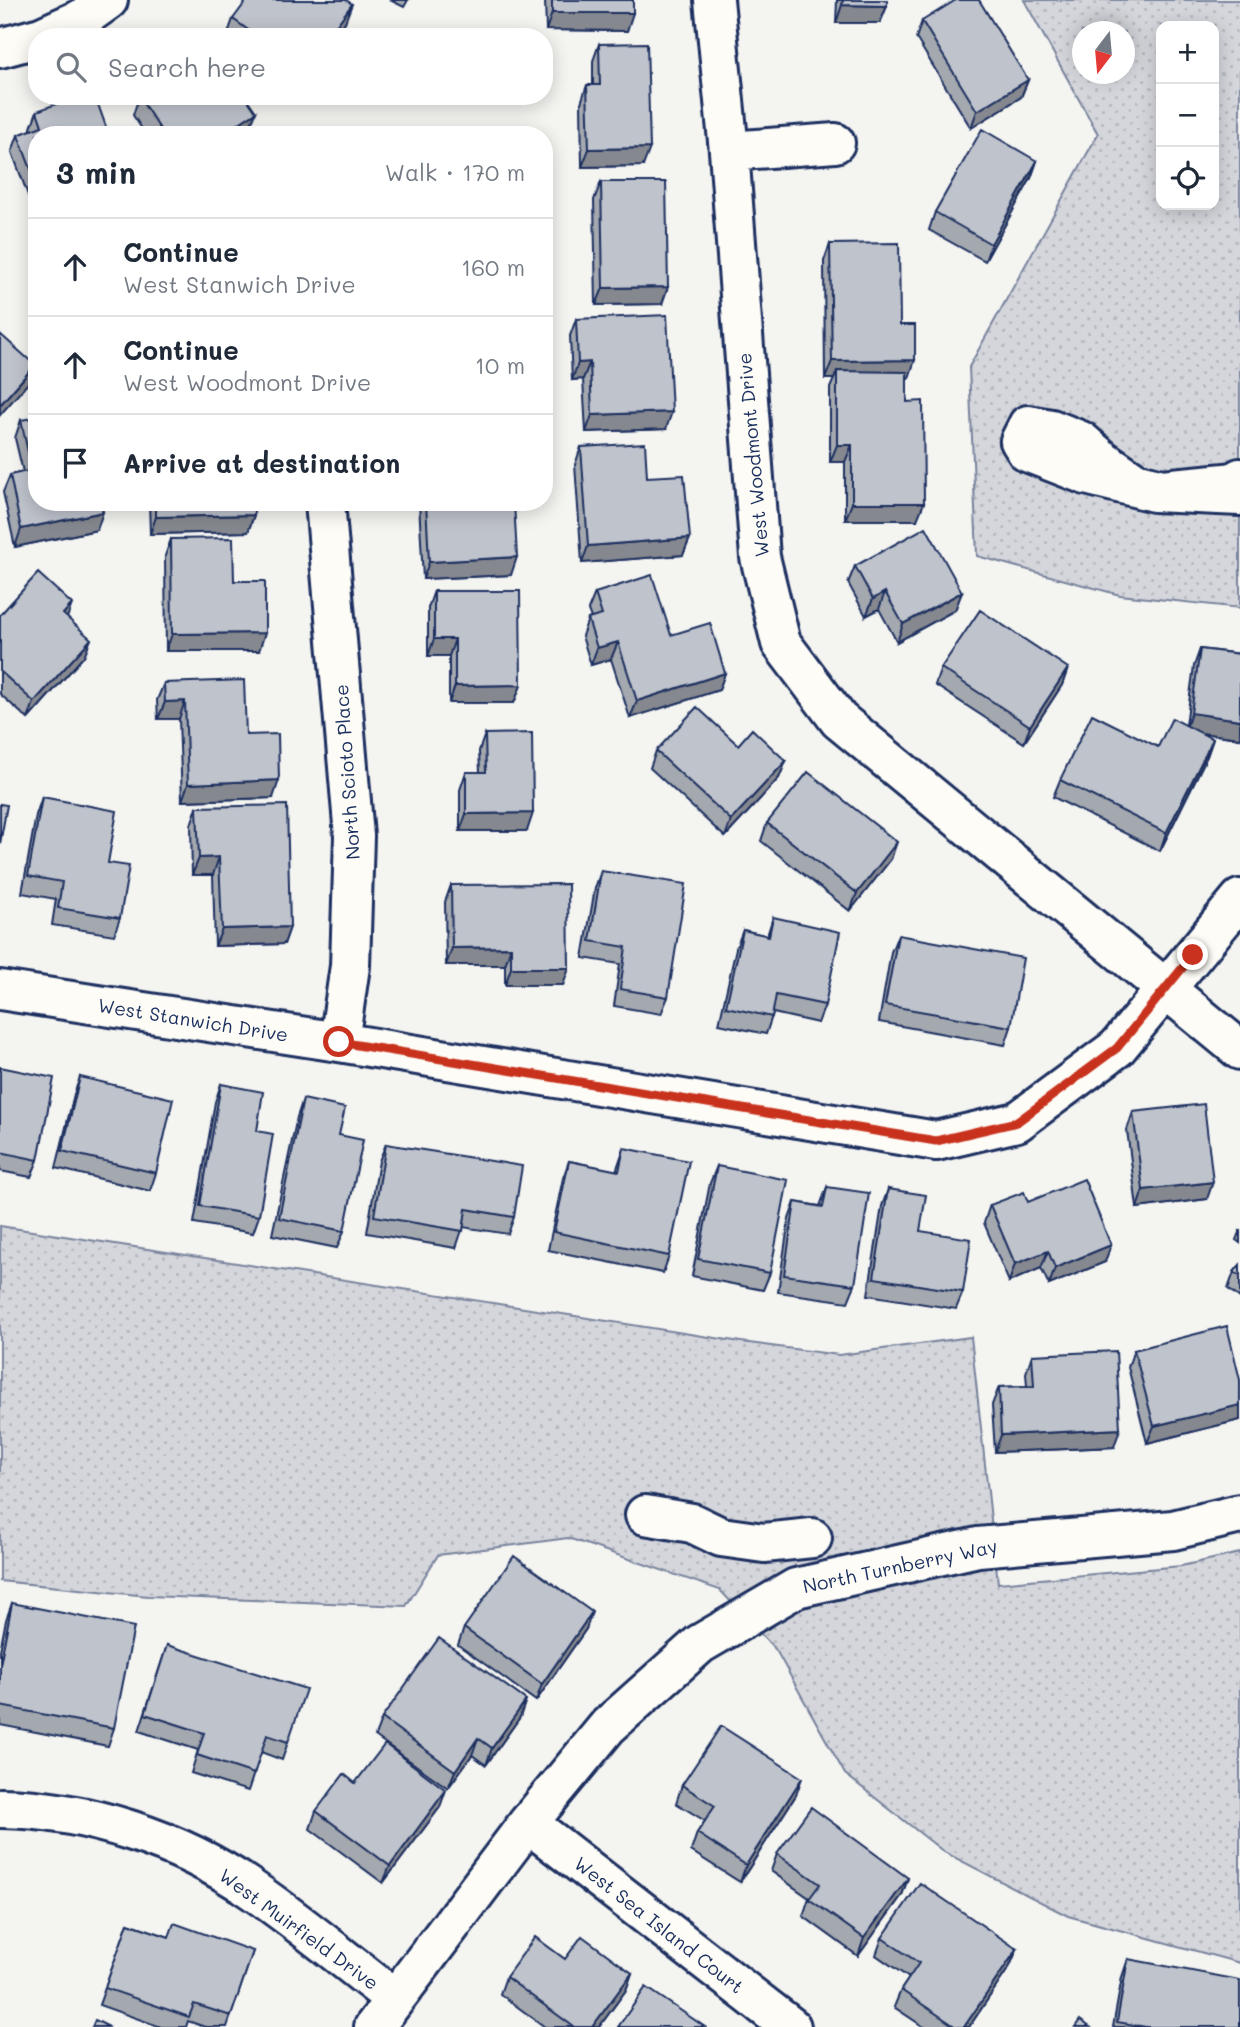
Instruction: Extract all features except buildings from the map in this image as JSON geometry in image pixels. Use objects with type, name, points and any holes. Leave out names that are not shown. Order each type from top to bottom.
[{"type":"street","points":[[60,28],[83,18],[108,0]]},
{"type":"street","name":"West Woodmont Drive","points":[[714,0],[729,151],[760,557],[781,643],[839,720],[1240,1050]]},
{"type":"street","points":[[0,48],[28,40]]},
{"type":"street","points":[[729,151],[835,143]]},
{"type":"street","points":[[1240,478],[1236,482],[1162,489],[1135,482],[1081,441],[1051,429],[1028,425],[1020,441],[1027,452],[1086,475],[1154,492],[1240,496]]},
{"type":"street","name":"North Scioto Place","points":[[326,511],[354,836],[350,966],[339,1042]]},
{"type":"street","points":[[1165,989],[1240,899]]},
{"type":"street","name":"West Stanwich Drive","points":[[0,990],[339,1042],[936,1141],[1017,1122],[1117,1048],[1165,989]]},
{"type":"street","name":"North Turnberry Way","points":[[385,2013],[528,1823],[608,1726],[700,1644],[796,1588],[978,1547],[1173,1530],[1240,1514]]},
{"type":"street","points":[[645,1515],[692,1522],[721,1537],[764,1543],[812,1538]]},
{"type":"street","name":"West Muirfield Drive","points":[[0,1808],[50,1812],[92,1821],[174,1847],[214,1866],[251,1889],[385,2013]]},
{"type":"street","name":"West Sea Island Court","points":[[528,1823],[791,2027]]},
{"type":"shaded area","points":[[1024,0],[1240,0],[1240,608],[1120,595],[977,556],[969,367],[1098,134]]},
{"type":"shaded area","points":[[0,1226],[839,1355],[971,1337],[998,1583],[1181,1566],[1240,1553],[1240,1963],[1068,1916],[944,1852],[845,1774],[776,1650],[720,1590],[568,1538],[438,1555],[406,1606],[148,1596],[0,1581]]},
{"type":"route","points":[[339,1042],[936,1141],[1017,1122],[1117,1048],[1193,955]]}]
